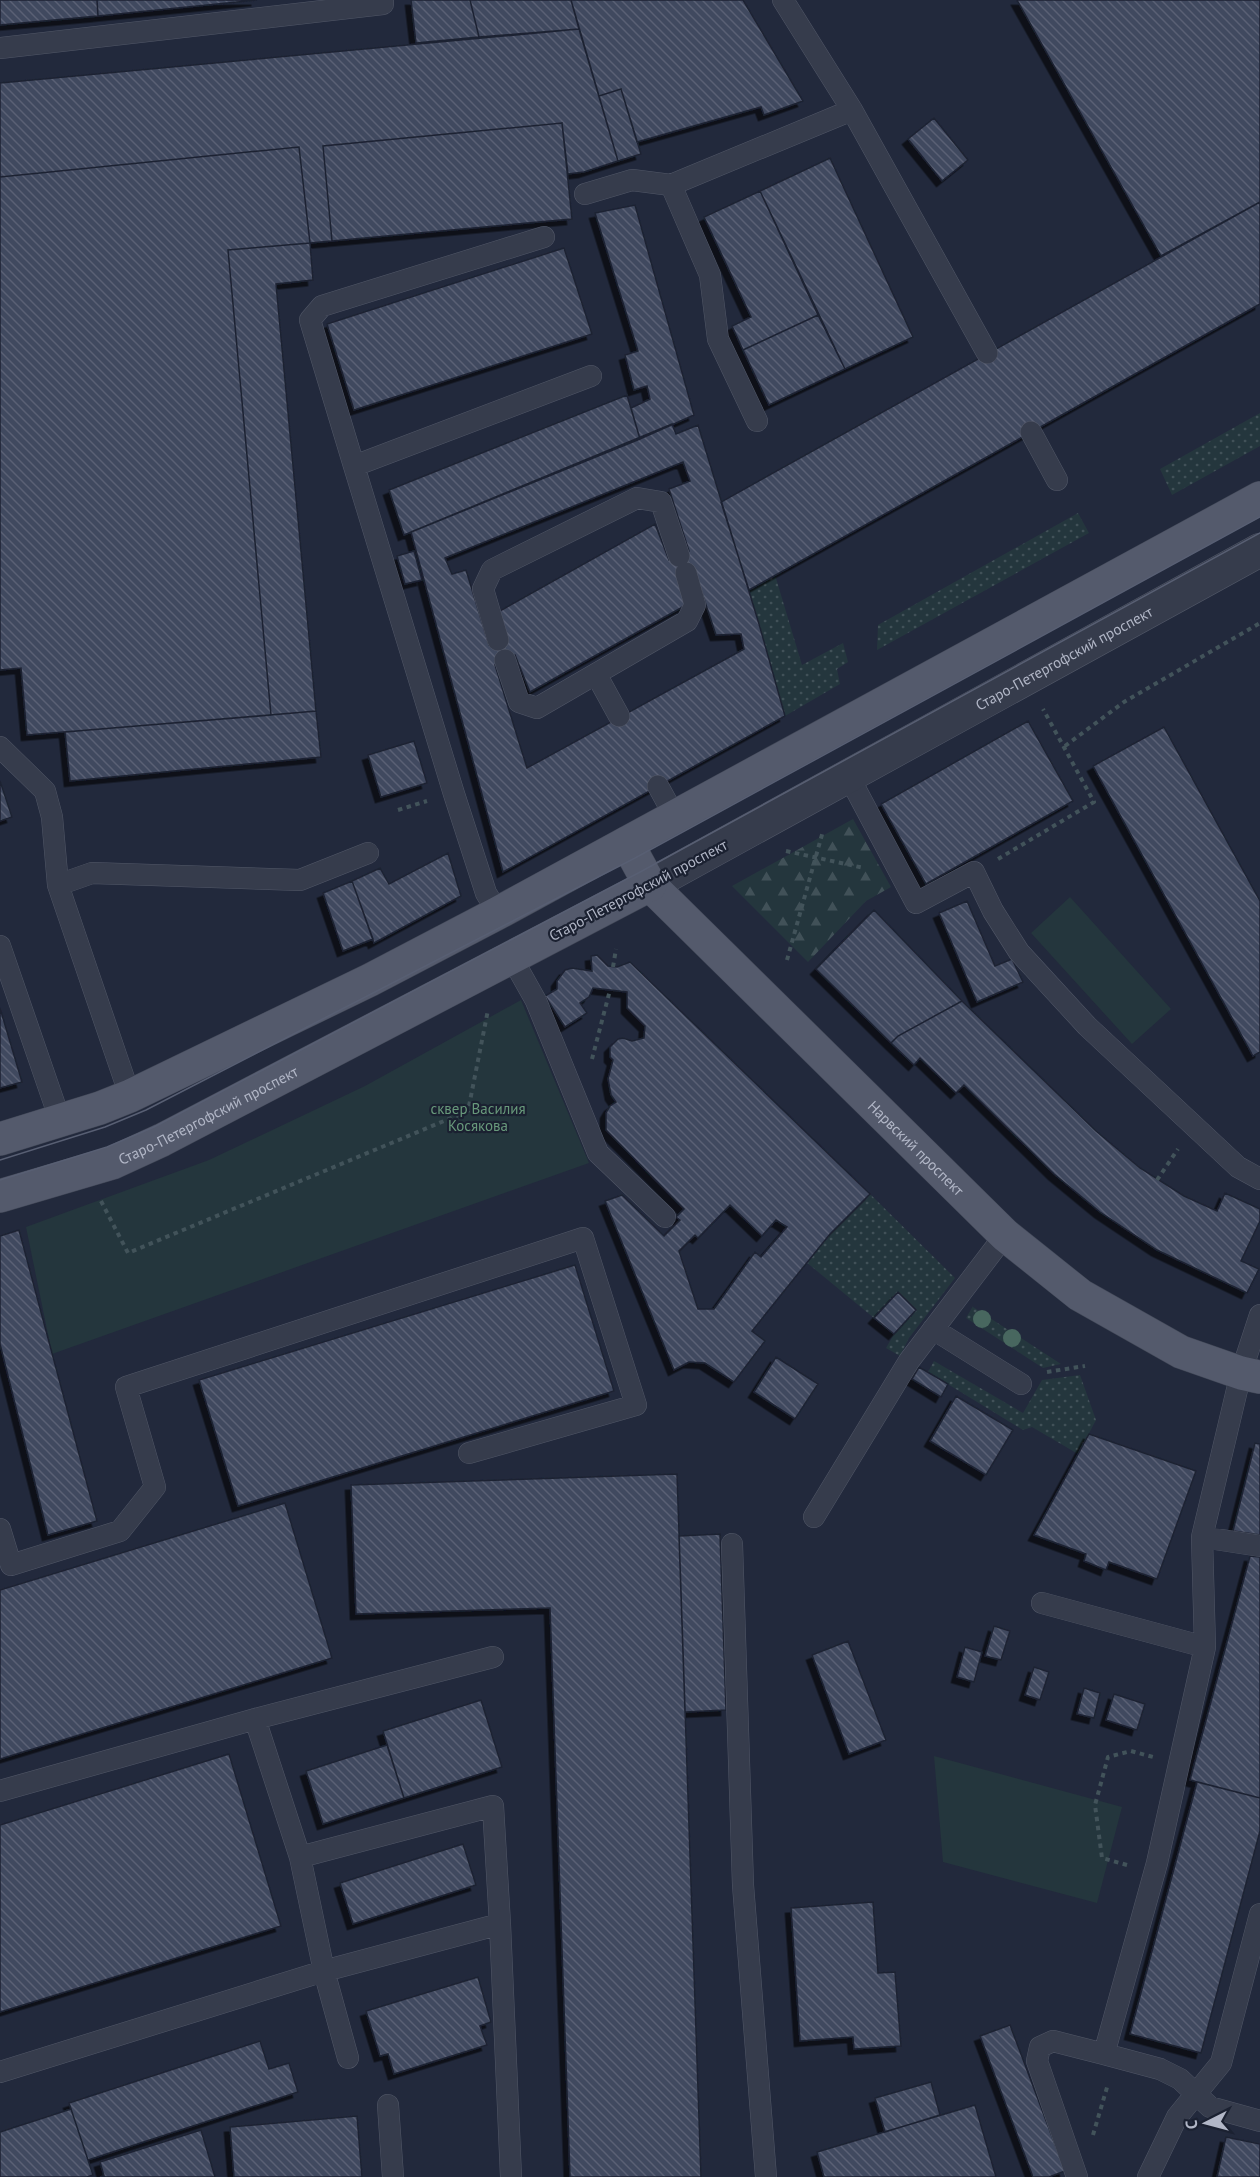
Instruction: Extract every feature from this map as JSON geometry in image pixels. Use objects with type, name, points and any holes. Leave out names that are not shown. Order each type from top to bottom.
[{"type":"main road","points":[[0,1139],[100,1108],[130,1096],[370,980],[498,913],[1260,498]]},
{"type":"main road","name":"Нарвский проспект","points":[[627,843],[650,885],[1005,1235],[1080,1295],[1181,1352],[1251,1375]]},
{"type":"main road","name":"Старо-Петергофский проспект","points":[[0,1196],[112,1162],[162,1140],[650,885]]},
{"type":"street","name":"Старо-Петергофский проспект","points":[[650,885],[1260,550]]},
{"type":"lane","points":[[0,48],[383,4],[383,0]]},
{"type":"lane","points":[[783,0],[852,110],[987,354]]},
{"type":"lane","points":[[585,194],[632,180],[671,185],[852,110]]},
{"type":"lane","points":[[671,185],[710,275],[718,339],[758,421]]},
{"type":"lane","points":[[498,913],[486,893],[454,794],[310,320],[322,306],[544,237]]},
{"type":"lane","points":[[354,466],[591,376]]},
{"type":"lane","points":[[1030,432],[1057,480]]},
{"type":"lane","points":[[498,640],[483,589],[492,570],[637,498],[661,502],[695,605],[687,621],[537,708],[519,702],[505,660]]},
{"type":"lane","points":[[596,674],[619,716]]},
{"type":"lane","points":[[0,747],[45,791],[52,817],[58,885],[130,1096]]},
{"type":"lane","points":[[848,775],[916,903],[974,873],[993,911],[1019,952],[1087,1026],[1238,1167],[1260,1179]]},
{"type":"lane","points":[[658,786],[675,817]]},
{"type":"lane","points":[[58,885],[92,873],[300,880],[369,853]]},
{"type":"lane","points":[[0,946],[60,1120]]},
{"type":"lane","points":[[512,958],[536,1001],[598,1154],[665,1216]]},
{"type":"lane","points":[[814,1517],[909,1361],[1005,1235]]},
{"type":"lane","points":[[0,1528],[11,1565],[120,1531],[155,1487],[126,1387],[583,1238],[636,1405],[469,1453]]},
{"type":"lane","points":[[1104,2054],[1157,1863],[1205,1647],[1202,1537],[1251,1375],[1260,1315]]},
{"type":"lane","points":[[933,1329],[1021,1384]]},
{"type":"lane","points":[[1202,1537],[1260,1546]]},
{"type":"lane","points":[[732,1544],[743,1885],[766,2177]]},
{"type":"lane","points":[[1042,1603],[1205,1647]]},
{"type":"lane","points":[[0,1791],[255,1719],[493,1657]]},
{"type":"lane","points":[[255,1719],[300,1857],[324,1971],[348,2058]]},
{"type":"lane","points":[[300,1857],[493,1806],[511,2177]]},
{"type":"lane","points":[[1148,2177],[1177,2117],[1221,2063],[1260,1914]]},
{"type":"lane","points":[[0,2072],[324,1971],[500,1924]]},
{"type":"lane","points":[[1077,2177],[1037,2061],[1040,2046],[1053,2042],[1160,2069],[1180,2079],[1210,2108],[1260,2121]]},
{"type":"lane","points":[[388,2105],[393,2177]]},
{"type":"path","points":[[1065,746],[1124,702],[1260,623]]},
{"type":"path","points":[[974,873],[1094,802],[1065,746],[1039,705]]},
{"type":"path","points":[[787,960],[825,824]]},
{"type":"path","points":[[780,850],[902,876]]},
{"type":"path","points":[[613,967],[616,949]]},
{"type":"path","points":[[564,1071],[592,1059],[610,990]]},
{"type":"path","points":[[98,1196],[128,1253],[468,1111],[488,1009]]},
{"type":"path","points":[[1157,1180],[1161,1173]]},
{"type":"path","points":[[1021,1384],[1042,1373],[1085,1366]]},
{"type":"path","points":[[1102,1858],[1095,1805],[1108,1757],[1131,1751],[1179,1764]]},
{"type":"path","points":[[1091,2144],[1110,2077],[1104,2054]]},
{"type":"green space","points":[[1260,413],[1260,446],[1172,495],[1160,469]]},
{"type":"green space","points":[[1078,513],[1089,533],[877,650],[878,625]]},
{"type":"green space","points":[[775,575],[802,665],[843,643],[848,662],[837,669],[840,684],[785,716],[749,590]]},
{"type":"green space","points":[[853,819],[891,887],[866,901],[808,962],[732,886]]},
{"type":"green space","points":[[1070,897],[1171,1009],[1132,1044],[1031,933]]},
{"type":"green space","name":"сквер Василия Косякова","points":[[521,1000],[589,1163],[52,1354],[26,1227],[209,1160],[365,1086]]},
{"type":"green space","points":[[870,1194],[955,1278],[909,1338],[900,1356],[886,1348],[894,1334],[916,1309],[898,1292],[874,1318],[806,1262]]},
{"type":"green space","points":[[973,1306],[1061,1364],[1043,1368],[966,1318]]},
{"type":"green space","points":[[934,1361],[1023,1413],[1042,1380],[1080,1375],[1096,1420],[1078,1454],[1032,1427],[1023,1430],[928,1372]]},
{"type":"green space","points":[[934,1756],[1122,1807],[1097,1903],[943,1862]]},
{"type":"building","points":[[0,0],[97,0],[98,16],[0,25]]},
{"type":"building","points":[[97,0],[257,0],[98,16]]},
{"type":"building","points":[[411,0],[470,0],[479,37],[416,43]]},
{"type":"building","points":[[470,0],[571,0],[579,29],[479,37]]},
{"type":"building","points":[[571,0],[743,0],[803,101],[764,115],[761,107],[637,142],[621,89],[599,96]]},
{"type":"building","points":[[1017,0],[1260,0],[1260,202],[1161,256]]},
{"type":"building","points":[[579,29],[618,161],[584,172],[568,174],[562,123],[323,146],[332,241],[310,243],[299,147],[0,177],[0,83]]},
{"type":"building","points":[[621,89],[641,154],[618,161],[599,96]]},
{"type":"building","points":[[934,118],[968,160],[942,181],[908,139]]},
{"type":"building","points":[[562,123],[572,219],[332,241],[323,146]]},
{"type":"building","points":[[299,147],[310,243],[228,250],[271,715],[27,735],[21,668],[0,670],[0,177]]},
{"type":"building","points":[[830,158],[913,337],[845,369],[760,191]]},
{"type":"building","points":[[760,191],[818,315],[743,350],[732,326],[751,317],[704,217]]},
{"type":"building","points":[[1260,202],[1260,304],[749,590],[721,502]]},
{"type":"building","points":[[635,205],[694,415],[640,439],[631,408],[650,399],[647,386],[634,390],[625,355],[638,351],[595,213]]},
{"type":"building","points":[[310,243],[313,280],[276,284],[316,711],[271,715],[228,250]]},
{"type":"building","points":[[564,248],[592,334],[354,410],[327,324]]},
{"type":"building","points":[[818,315],[845,369],[769,405],[743,350]]},
{"type":"building","points":[[627,395],[640,439],[404,535],[389,490]]},
{"type":"building","points":[[672,424],[676,434],[698,425],[785,716],[503,872],[411,532]],"holes":[[[683,462],[690,481],[669,489],[689,551],[669,560],[655,524],[498,612],[507,636],[489,645],[466,570],[452,574],[445,558]],[[694,569],[716,635],[741,634],[744,649],[527,768],[495,665],[515,655],[530,692],[688,604]]]},
{"type":"building","points":[[414,551],[422,580],[405,584],[397,556]]},
{"type":"building","points":[[316,711],[321,757],[70,781],[65,732]]},
{"type":"building","points":[[1028,721],[1073,801],[926,884],[881,804]]},
{"type":"building","points":[[1164,727],[1260,901],[1260,1052],[1253,1056],[1093,766]]},
{"type":"building","points":[[414,741],[427,783],[381,797],[368,755]]},
{"type":"building","points":[[0,781],[12,817],[0,821]]},
{"type":"building","points":[[448,853],[461,896],[374,943],[352,881],[380,868],[389,884]]},
{"type":"building","points":[[352,881],[373,939],[343,951],[323,893]]},
{"type":"building","points":[[967,901],[995,966],[1012,959],[1023,982],[977,1002],[939,913]]},
{"type":"building","points":[[874,910],[962,1001],[898,1036],[891,1043],[816,969]]},
{"type":"building","points":[[597,955],[608,966],[617,967],[630,962],[870,1194],[830,1234],[752,1331],[765,1341],[734,1382],[705,1363],[689,1362],[674,1370],[605,1201],[622,1195],[664,1236],[680,1220],[676,1217],[684,1209],[606,1130],[606,1113],[616,1102],[611,1095],[608,1079],[613,1060],[610,1057],[610,1047],[618,1039],[632,1041],[644,1038],[645,1026],[627,1008],[627,992],[593,988],[589,997],[580,1003],[587,1013],[565,1027],[545,996],[557,989],[557,981],[565,970],[572,968],[592,971],[591,956]],"holes":[[[730,1205],[762,1236],[776,1220],[787,1227],[761,1257],[755,1252],[714,1309],[698,1309],[679,1251],[695,1235],[698,1238]]]},
{"type":"building","points":[[962,1001],[1096,1131],[1140,1168],[1184,1196],[1217,1211],[1225,1193],[1260,1209],[1260,1221],[1241,1261],[1259,1269],[1247,1293],[1157,1250],[1100,1212],[1054,1174],[964,1085],[956,1093],[920,1058],[914,1065],[891,1043],[898,1036]]},
{"type":"building","points":[[0,1008],[22,1082],[0,1088]]},
{"type":"building","points":[[19,1230],[97,1521],[48,1535],[0,1344],[0,1236]]},
{"type":"building","points":[[575,1265],[614,1391],[238,1506],[199,1380]]},
{"type":"building","points":[[898,1292],[916,1310],[894,1334],[874,1318]]},
{"type":"building","points":[[776,1357],[818,1384],[795,1419],[754,1392]]},
{"type":"building","points":[[919,1367],[948,1384],[941,1397],[912,1379]]},
{"type":"building","points":[[956,1396],[1013,1430],[986,1475],[930,1441]]},
{"type":"building","points":[[1089,1434],[1196,1471],[1157,1579],[1109,1562],[1106,1570],[1084,1561],[1086,1554],[1034,1535]]},
{"type":"building","points":[[1255,1443],[1260,1444],[1260,1535],[1233,1531]]},
{"type":"building","points":[[677,1474],[701,2177],[570,2177],[550,1608],[356,1614],[351,1485]]},
{"type":"building","points":[[285,1503],[332,1658],[0,1759],[0,1590]]},
{"type":"building","points":[[720,1534],[726,1710],[685,1712],[679,1536]]},
{"type":"building","points":[[1250,1556],[1260,1557],[1260,1798],[1190,1780]]},
{"type":"building","points":[[994,1626],[1010,1631],[1001,1660],[985,1656]]},
{"type":"building","points":[[848,1641],[886,1740],[849,1754],[812,1655]]},
{"type":"building","points":[[965,1647],[982,1652],[974,1682],[957,1677]]},
{"type":"building","points":[[1034,1667],[1049,1672],[1040,1700],[1025,1695]]},
{"type":"building","points":[[1084,1688],[1100,1693],[1094,1718],[1077,1714]]},
{"type":"building","points":[[1114,1694],[1145,1704],[1137,1730],[1106,1720]]},
{"type":"building","points":[[481,1700],[502,1767],[404,1798],[383,1731]]},
{"type":"building","points":[[387,1745],[404,1798],[323,1824],[306,1771]]},
{"type":"building","points":[[229,1754],[281,1926],[0,2012],[0,1825]]},
{"type":"building","points":[[1197,1782],[1260,1798],[1260,1831],[1201,2053],[1130,2034]]},
{"type":"building","points":[[463,1844],[476,1885],[353,1924],[340,1883]]},
{"type":"building","points":[[873,1902],[878,1973],[895,1972],[901,2046],[854,2049],[853,2037],[800,2041],[791,1908]]},
{"type":"building","points":[[478,1977],[491,2022],[480,2026],[487,2045],[394,2074],[388,2054],[380,2056],[366,2011]]},
{"type":"building","points":[[1010,2025],[1065,2171],[1049,2177],[1033,2177],[980,2036]]},
{"type":"building","points":[[260,2041],[269,2069],[289,2063],[298,2092],[88,2160],[69,2103]]},
{"type":"building","points":[[931,2082],[940,2115],[885,2132],[875,2098]]},
{"type":"building","points":[[975,2105],[996,2177],[824,2177],[817,2152]]},
{"type":"building","points":[[71,2109],[93,2175],[87,2177],[0,2177],[0,2132]]},
{"type":"building","points":[[357,2116],[362,2177],[234,2177],[230,2127]]},
{"type":"building","points":[[201,2130],[215,2177],[100,2177],[104,2176],[100,2162]]},
{"type":"building","points":[[1226,2137],[1260,2144],[1260,2177],[1217,2177]]},
{"type":"tram line","points":[[0,1160],[105,1127],[146,1110],[635,858],[1260,517]]},
{"type":"tram line","points":[[0,1180],[107,1147],[154,1127],[642,871],[1260,533]]}]
